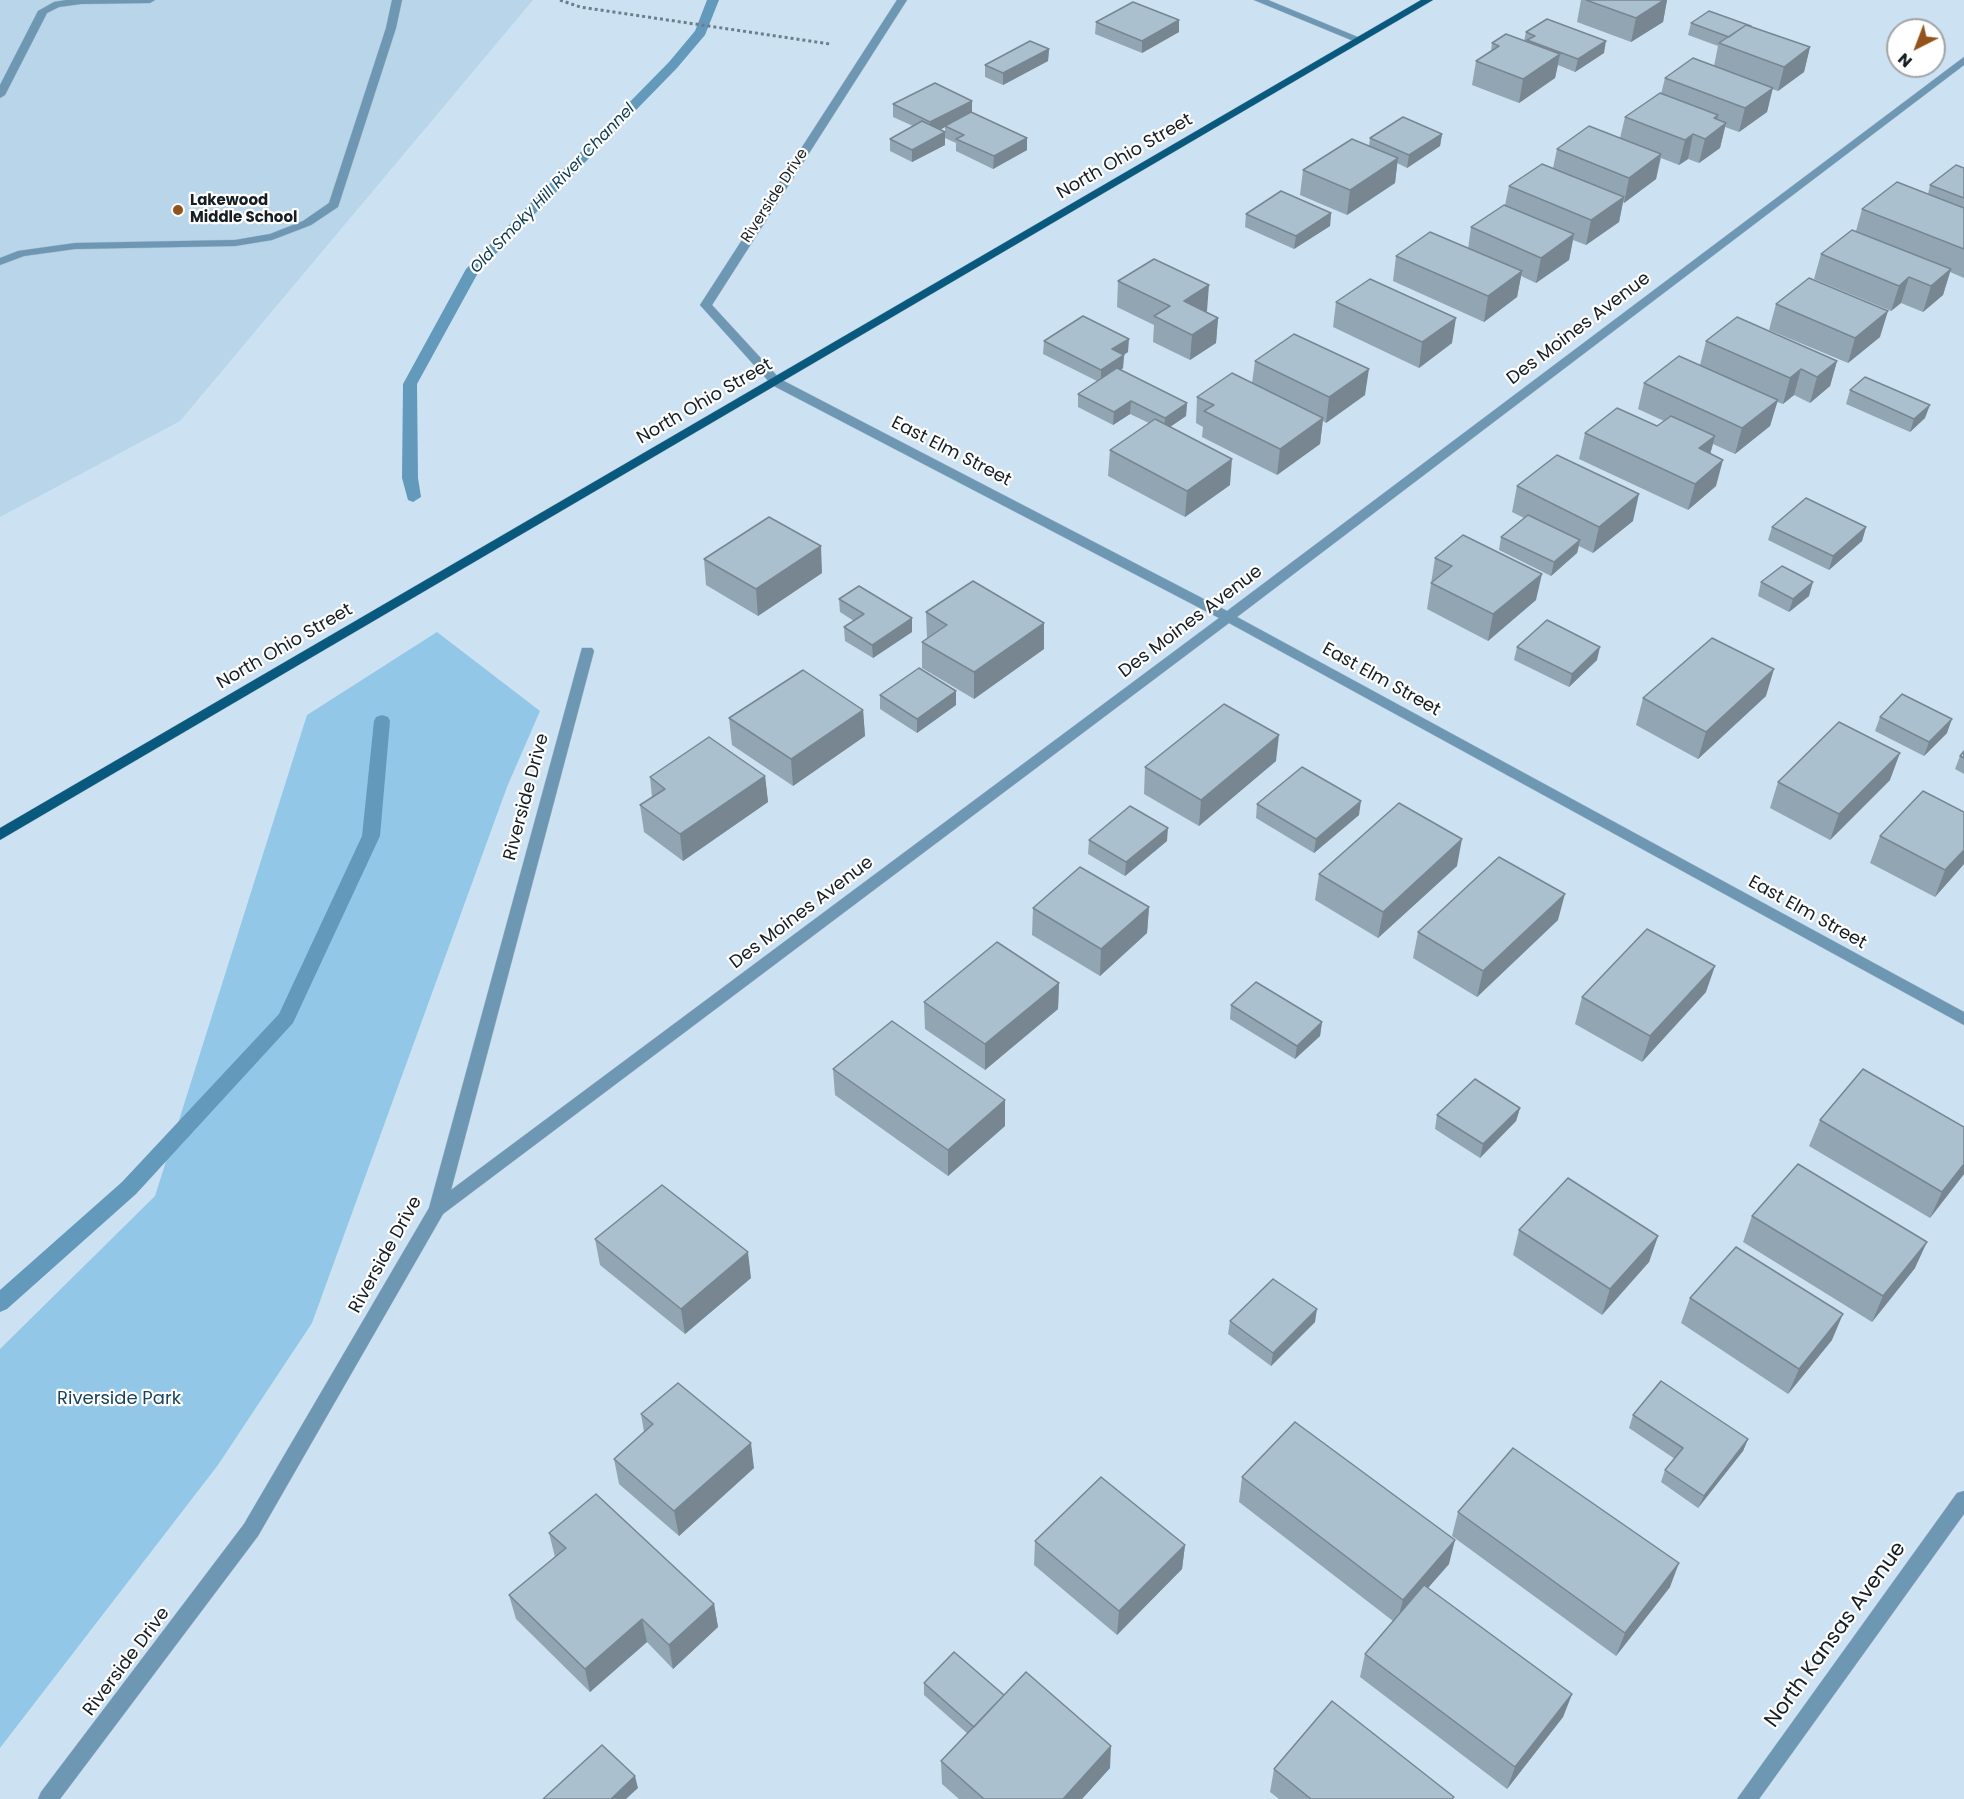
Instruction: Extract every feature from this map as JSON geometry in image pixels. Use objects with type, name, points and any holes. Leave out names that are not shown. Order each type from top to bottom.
[{"type":"main road","name":"North Ohio Street","points":[[1,832],[1428,0]]},
{"type":"street","points":[[0,95],[43,11],[57,4],[81,1],[150,0]]},
{"type":"street","points":[[0,262],[22,253],[75,246],[235,243],[272,237],[307,223],[334,205],[391,28],[397,0]]},
{"type":"street","name":"Riverside Drive","points":[[776,382],[705,305],[902,0]]},
{"type":"street","points":[[1259,0],[1360,40]]},
{"type":"street","name":"Des Moines Avenue","points":[[437,1209],[1964,60]]},
{"type":"street","name":"East Elm Street","points":[[776,382],[1228,616],[1964,1019]]},
{"type":"street","name":"Riverside Drive","points":[[48,1799],[251,1530],[437,1209],[587,651]]},
{"type":"street","name":"North Kansas Avenue","points":[[1747,1799],[1964,1499]]},
{"type":"path","points":[[560,0],[580,7],[805,39]]},
{"type":"shaded area","name":"Lakewood Middle School","points":[[0,0],[533,0],[180,421],[0,517]]},
{"type":"green space","name":"Riverside Park","points":[[437,632],[540,711],[507,787],[312,1323],[218,1465],[0,1748],[0,1349],[155,1196],[307,715]]},
{"type":"building","points":[[1586,0],[1664,0],[1636,18]]},
{"type":"building","points":[[1133,2],[1179,20],[1142,41],[1096,22]]},
{"type":"building","points":[[1709,11],[1751,26],[1746,25],[1729,37],[1691,23]]},
{"type":"building","points":[[1547,19],[1606,41],[1578,59],[1527,40],[1535,36],[1526,32]]},
{"type":"building","points":[[1746,25],[1810,47],[1784,67],[1719,43]]},
{"type":"building","points":[[1506,34],[1560,54],[1523,79],[1476,61],[1499,46],[1492,43]]},
{"type":"building","points":[[1030,41],[1049,49],[1003,73],[985,65]]},
{"type":"building","points":[[1693,58],[1773,88],[1745,108],[1665,78]]},
{"type":"building","points":[[935,83],[972,101],[930,122],[893,104]]},
{"type":"building","points":[[1660,93],[1718,115],[1714,118],[1726,123],[1705,139],[1693,134],[1685,140],[1625,117]]},
{"type":"building","points":[[971,112],[1027,138],[994,156],[956,139],[964,135],[945,126]]},
{"type":"building","points":[[1403,117],[1442,134],[1409,155],[1370,138]]},
{"type":"building","points":[[922,121],[945,132],[912,150],[890,139]]},
{"type":"building","points":[[1589,126],[1661,154],[1629,178],[1557,149]]},
{"type":"building","points":[[1352,139],[1398,158],[1350,190],[1303,170]]},
{"type":"building","points":[[1542,164],[1624,197],[1591,220],[1509,186]]},
{"type":"building","points":[[1956,165],[1964,168],[1964,198],[1930,185]]},
{"type":"building","points":[[1897,182],[1964,208],[1964,249],[1862,209]]},
{"type":"building","points":[[1281,191],[1331,213],[1296,236],[1246,214]]},
{"type":"building","points":[[1504,205],[1574,234],[1541,258],[1471,227]]},
{"type":"building","points":[[1852,230],[1951,269],[1931,286],[1909,277],[1899,286],[1821,254]]},
{"type":"building","points":[[1430,232],[1522,271],[1488,296],[1396,256]]},
{"type":"building","points":[[1154,259],[1209,285],[1184,301],[1218,318],[1192,335],[1154,316],[1170,306],[1118,281]]},
{"type":"building","points":[[1809,278],[1888,311],[1855,338],[1776,304]]},
{"type":"building","points":[[1370,279],[1456,318],[1422,342],[1336,302]]},
{"type":"building","points":[[1083,316],[1129,339],[1112,349],[1124,355],[1101,370],[1044,341]]},
{"type":"building","points":[[1737,317],[1837,361],[1817,377],[1801,369],[1790,378],[1706,341]]},
{"type":"building","points":[[1294,334],[1369,369],[1329,397],[1255,361]]},
{"type":"building","points":[[1679,356],[1778,400],[1742,428],[1644,383]]},
{"type":"building","points":[[1117,368],[1187,403],[1165,418],[1131,401],[1114,412],[1078,394]]},
{"type":"building","points":[[1232,373],[1323,418],[1280,449],[1204,411],[1214,405],[1197,397]]},
{"type":"building","points":[[1865,377],[1930,405],[1914,419],[1850,390]]},
{"type":"building","points":[[1617,408],[1657,426],[1671,416],[1715,436],[1699,448],[1723,460],[1695,484],[1585,433]]},
{"type":"building","points":[[1155,419],[1232,459],[1187,491],[1110,450]]},
{"type":"building","points":[[1557,455],[1639,494],[1599,527],[1517,486]]},
{"type":"building","points":[[1806,498],[1866,527],[1833,556],[1772,527]]},
{"type":"building","points":[[1528,515],[1580,540],[1554,562],[1501,537]]},
{"type":"building","points":[[769,517],[821,546],[756,589],[704,559]]},
{"type":"building","points":[[1463,535],[1542,574],[1493,614],[1431,583],[1452,566],[1435,558]]},
{"type":"building","points":[[1782,566],[1813,582],[1793,599],[1761,582]]},
{"type":"building","points":[[973,581],[1044,623],[974,672],[922,642],[947,625],[926,612]]},
{"type":"building","points":[[859,586],[912,618],[872,645],[844,627],[864,614],[839,599]]},
{"type":"building","points":[[1547,620],[1600,647],[1572,674],[1517,647]]},
{"type":"building","points":[[1712,638],[1774,669],[1706,732],[1643,698]]},
{"type":"building","points":[[919,668],[956,691],[917,719],[880,695]]},
{"type":"building","points":[[803,670],[863,710],[791,759],[729,718]]},
{"type":"building","points":[[1902,694],[1952,719],[1929,742],[1880,717]]},
{"type":"building","points":[[1224,704],[1279,735],[1201,800],[1145,767]]},
{"type":"building","points":[[1839,722],[1900,753],[1839,814],[1778,782]]},
{"type":"building","points":[[709,737],[765,776],[680,834],[640,805],[665,789],[650,777]]},
{"type":"building","points":[[1302,767],[1361,801],[1316,839],[1257,804]]},
{"type":"building","points":[[1923,791],[1964,812],[1964,850],[1945,870],[1880,836]]},
{"type":"building","points":[[1399,803],[1462,839],[1383,912],[1319,874]]},
{"type":"building","points":[[1130,806],[1168,828],[1126,862],[1089,840]]},
{"type":"building","points":[[1499,857],[1565,894],[1483,971],[1418,932]]},
{"type":"building","points":[[1080,867],[1149,907],[1101,949],[1033,908]]},
{"type":"building","points":[[1647,929],[1715,966],[1650,1036],[1582,997]]},
{"type":"building","points":[[997,942],[1059,983],[985,1044],[924,1002]]},
{"type":"building","points":[[1256,982],[1322,1022],[1297,1046],[1231,1005]]},
{"type":"building","points":[[892,1021],[1005,1100],[948,1150],[833,1069]]},
{"type":"building","points":[[1863,1069],[1964,1127],[1964,1164],[1942,1192],[1820,1120]]},
{"type":"building","points":[[1475,1079],[1520,1108],[1483,1144],[1437,1115]]},
{"type":"building","points":[[1798,1164],[1927,1242],[1883,1296],[1752,1216]]},
{"type":"building","points":[[1568,1178],[1658,1236],[1610,1289],[1519,1230]]},
{"type":"building","points":[[662,1185],[748,1252],[681,1309],[595,1239]]},
{"type":"building","points":[[1736,1247],[1843,1314],[1799,1369],[1690,1298]]},
{"type":"building","points":[[1273,1279],[1317,1309],[1273,1353],[1230,1321]]},
{"type":"building","points":[[1661,1381],[1748,1439],[1704,1496],[1665,1470],[1683,1448],[1633,1415]]},
{"type":"building","points":[[678,1383],[751,1443],[674,1511],[614,1459],[653,1424],[641,1414]]},
{"type":"building","points":[[1295,1422],[1455,1540],[1403,1600],[1242,1477]]},
{"type":"building","points":[[1513,1448],[1679,1563],[1625,1633],[1458,1512]]},
{"type":"building","points":[[1101,1477],[1185,1545],[1119,1611],[1035,1541]]},
{"type":"building","points":[[596,1494],[714,1604],[669,1645],[642,1619],[585,1669],[509,1595],[566,1548],[549,1533]]},
{"type":"building","points":[[1424,1585],[1572,1694],[1515,1767],[1365,1654]]},
{"type":"building","points":[[954,1652],[1004,1695],[974,1727],[924,1683]]},
{"type":"building","points":[[1026,1672],[1111,1746],[1063,1799],[984,1799],[941,1761]]},
{"type":"building","points":[[1332,1701],[1454,1797],[1452,1799],[1311,1799],[1274,1769]]},
{"type":"building","points":[[602,1745],[635,1776],[611,1799],[543,1799]]},
{"type":"waterway","name":"Old Smoky Hill River Channel","points":[[413,497],[410,478],[410,384],[473,269],[673,65],[701,32],[713,0]]},
{"type":"waterway","name":"Old Smoky Hill River Channel","points":[[0,1303],[129,1188],[286,1018],[371,836],[382,721]]},
{"type":"place","name":"Lakewood Middle School","points":[[178,210]]}]
